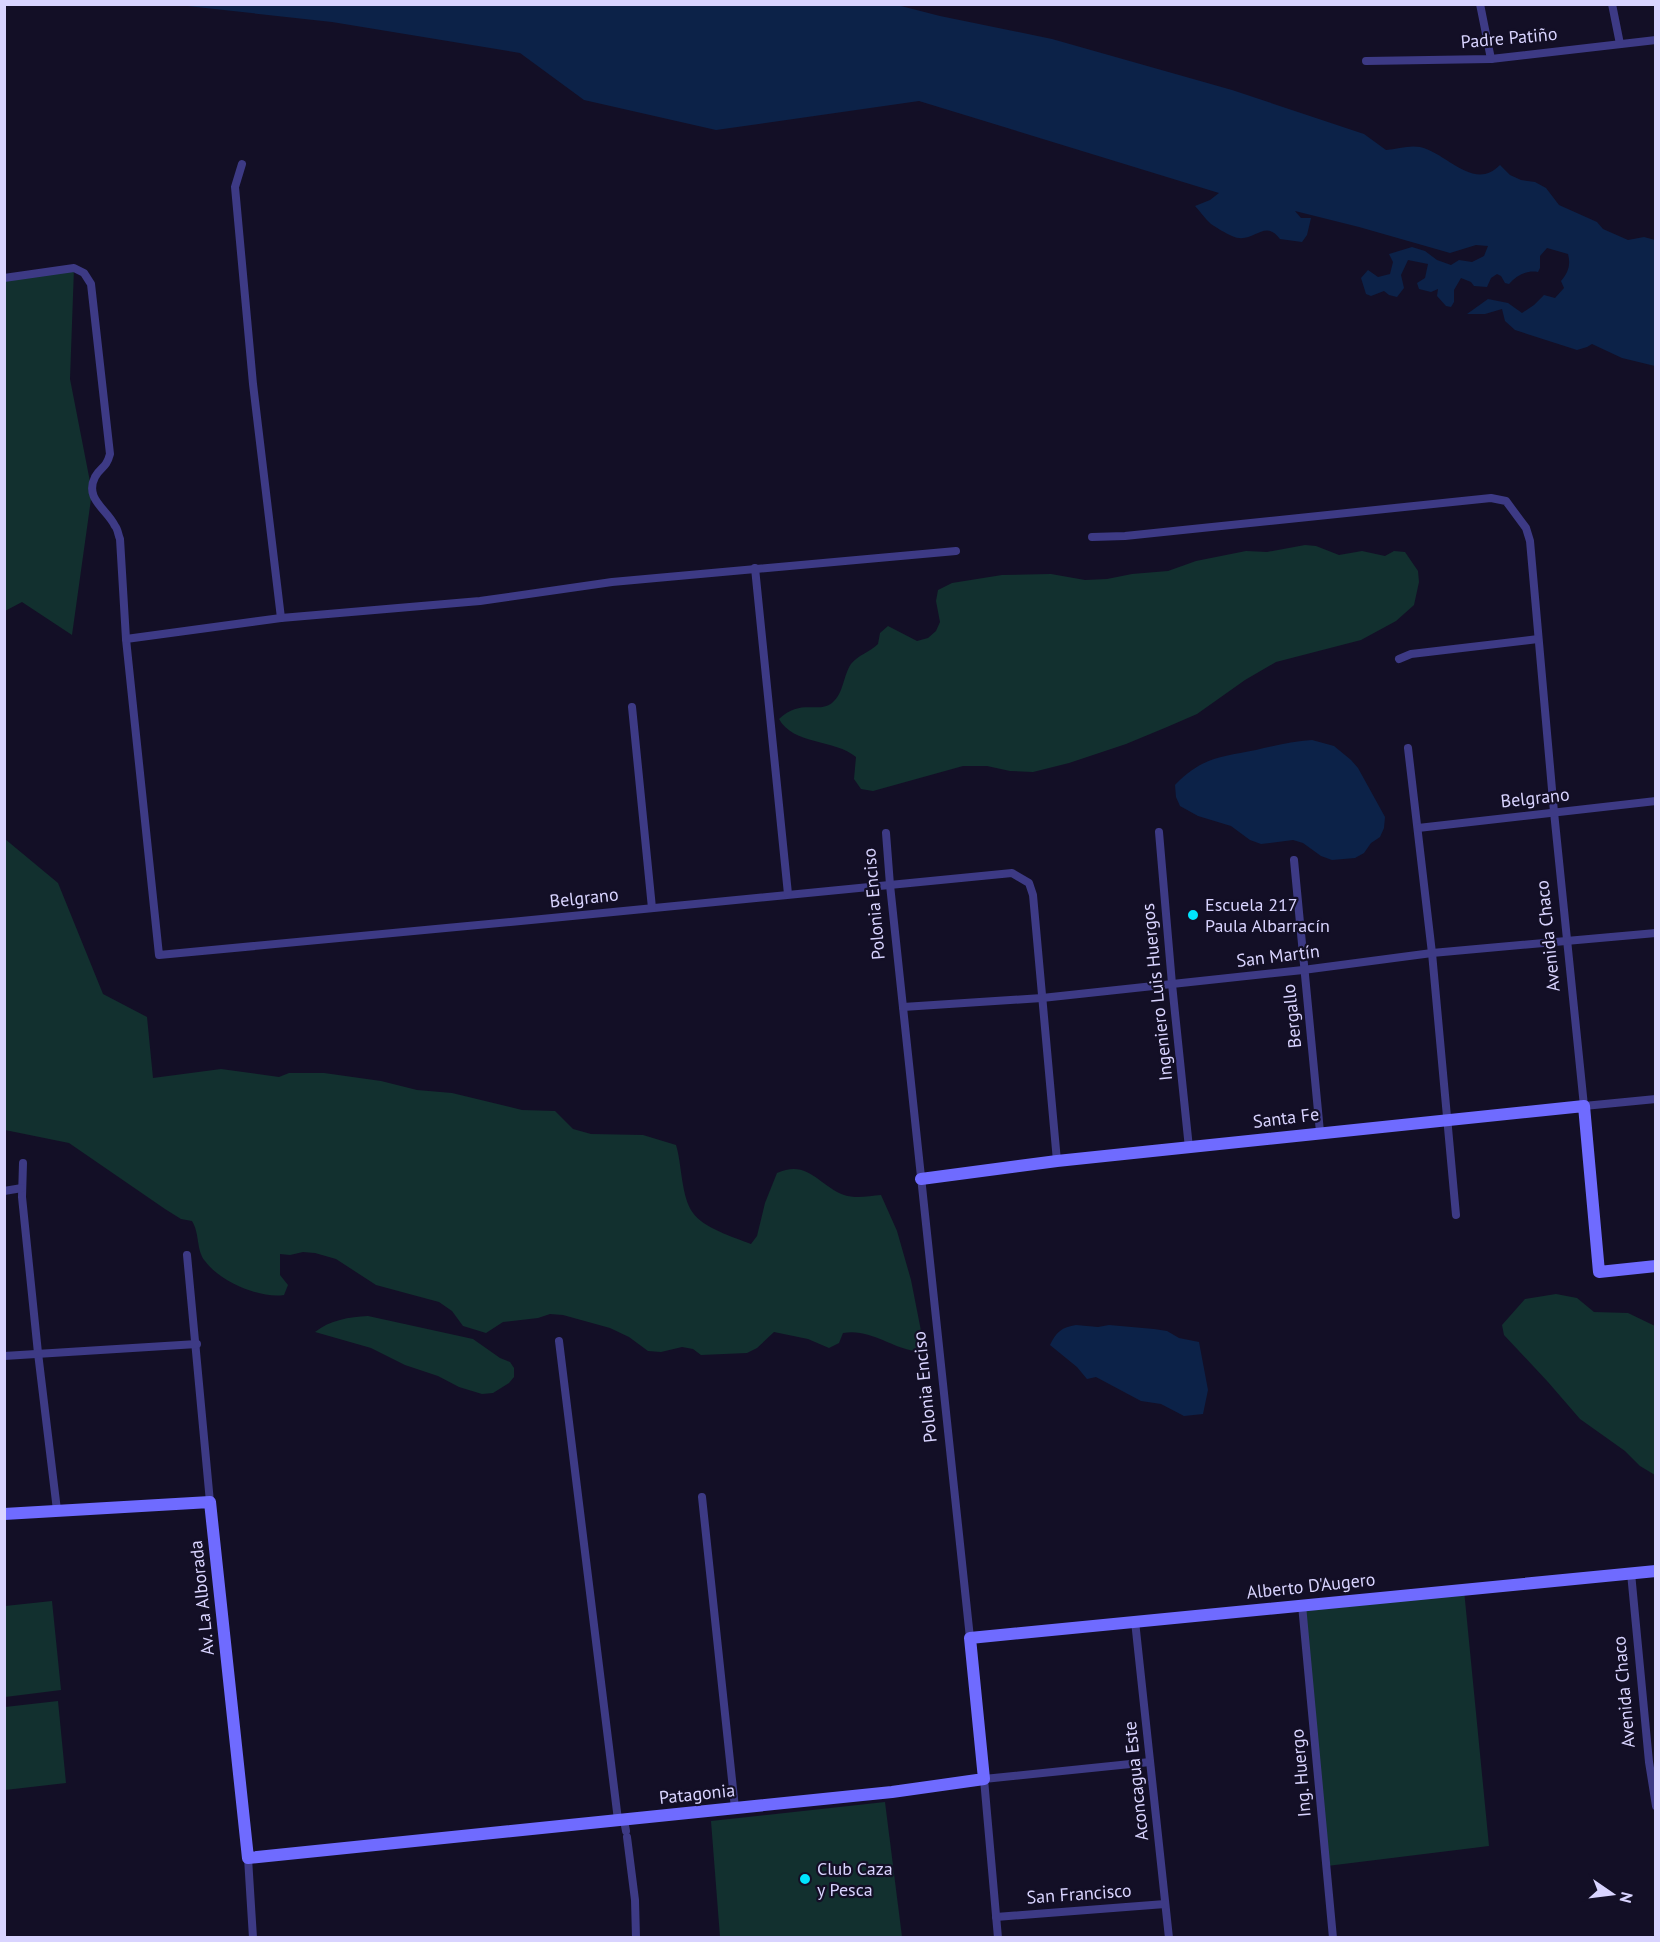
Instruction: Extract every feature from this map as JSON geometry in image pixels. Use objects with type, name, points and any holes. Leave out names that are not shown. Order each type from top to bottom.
[{"type":"main road","name":"Santa Fe","points":[[921,1179],[1057,1161],[1320,1132],[1584,1106]]},
{"type":"main road","name":"Avenida Chaco","points":[[1584,1106],[1599,1272],[1656,1266]]},
{"type":"main road","points":[[4,1514],[210,1502]]},
{"type":"main road","name":"Av. La Alborada","points":[[210,1502],[248,1858]]},
{"type":"main road","name":"Alberto D'Augero","points":[[970,1638],[1656,1571]]},
{"type":"main road","name":"Polonia Enciso","points":[[970,1638],[984,1779]]},
{"type":"main road","name":"Patagonia","points":[[248,1858],[624,1827],[735,1808],[984,1779]]},
{"type":"street","points":[[1480,4],[1491,59]]},
{"type":"street","points":[[1612,4],[1620,44]]},
{"type":"street","name":"Padre Patiño","points":[[1366,61],[1491,59],[1656,40]]},
{"type":"street","points":[[243,164],[235,187],[253,384],[281,618]]},
{"type":"street","points":[[4,278],[74,268],[84,273],[91,284],[110,454],[107,465],[95,476],[92,492],[96,503],[115,525],[120,539],[126,639],[281,618],[480,601],[612,582],[956,551]]},
{"type":"street","name":"Avenida Chaco","points":[[1092,537],[1125,536],[1491,498],[1506,501],[1511,506],[1526,528],[1530,541],[1554,812],[1584,1106]]},
{"type":"street","points":[[755,568],[788,894]]},
{"type":"street","name":"Belgrano","points":[[126,639],[159,955],[1012,873],[1029,883],[1033,895],[1042,998]]},
{"type":"street","points":[[1399,659],[1411,654],[1538,639]]},
{"type":"street","points":[[632,707],[652,908]]},
{"type":"street","points":[[1408,748],[1432,953],[1456,1215]]},
{"type":"street","name":"Belgrano","points":[[1418,828],[1656,801]]},
{"type":"street","name":"Ingeniero Luis Huergos","points":[[1158,832],[1189,1148]]},
{"type":"street","name":"Polonia Enciso","points":[[886,833],[970,1638]]},
{"type":"street","name":"Bergallo","points":[[1294,860],[1320,1132]]},
{"type":"street","name":"San Martín","points":[[903,1007],[1042,998],[1303,970],[1432,953],[1656,933]]},
{"type":"street","points":[[1042,998],[1057,1161]]},
{"type":"street","name":"Santa Fe","points":[[1584,1106],[1656,1099]]},
{"type":"street","points":[[23,1163],[22,1188],[38,1353],[57,1510]]},
{"type":"street","points":[[4,1191],[22,1188]]},
{"type":"street","name":"Av. La Alborada","points":[[187,1255],[210,1502]]},
{"type":"street","points":[[559,1341],[635,1900],[636,1938]]},
{"type":"street","points":[[4,1356],[196,1344]]},
{"type":"street","points":[[702,1497],[735,1808]]},
{"type":"street","name":"Avenida Chaco","points":[[1631,1573],[1656,1806]]},
{"type":"street","name":"Ing. Huergo","points":[[1302,1605],[1333,1938]]},
{"type":"street","name":"Aconcagua Este","points":[[1135,1621],[1169,1938]]},
{"type":"street","points":[[1645,1715],[1656,1713]]},
{"type":"street","name":"Patagonia","points":[[984,1779],[1150,1762]]},
{"type":"street","name":"Polonia Enciso","points":[[984,1779],[998,1938]]},
{"type":"street","name":"Av. La Alborada","points":[[248,1858],[253,1938]]},
{"type":"street","name":"San Francisco","points":[[996,1917],[1166,1904]]},
{"type":"green space","points":[[74,268],[70,379],[92,492],[72,635],[22,602],[5,611],[5,278]]},
{"type":"green space","points":[[1305,545],[1316,546],[1339,555],[1362,551],[1385,556],[1394,551],[1405,552],[1418,571],[1419,582],[1414,605],[1396,621],[1361,640],[1276,662],[1245,680],[1197,714],[1126,744],[1069,763],[1033,772],[1010,771],[987,766],[963,766],[873,791],[861,789],[854,779],[856,757],[837,747],[804,738],[785,727],[779,719],[795,709],[821,707],[832,703],[839,694],[851,664],[878,644],[880,633],[888,626],[917,641],[928,638],[936,631],[940,622],[936,601],[938,590],[952,583],[1002,575],[1051,574],[1085,580],[1107,579],[1168,571],[1196,561],[1246,551],[1267,552]]},
{"type":"green space","points":[[5,839],[58,883],[103,994],[147,1017],[153,1078],[221,1069],[279,1077],[289,1073],[324,1073],[381,1081],[417,1090],[452,1093],[522,1110],[555,1111],[573,1129],[591,1134],[643,1135],[676,1145],[686,1198],[697,1218],[719,1231],[751,1244],[757,1236],[765,1203],[777,1173],[797,1169],[805,1171],[844,1195],[858,1197],[881,1195],[897,1231],[911,1280],[923,1341],[915,1351],[871,1335],[853,1332],[843,1333],[839,1343],[829,1348],[808,1339],[774,1332],[757,1348],[747,1353],[701,1355],[693,1349],[682,1347],[661,1352],[648,1351],[629,1337],[610,1328],[563,1315],[550,1314],[538,1318],[503,1322],[486,1333],[463,1326],[452,1311],[439,1302],[376,1285],[336,1259],[315,1253],[280,1254],[280,1275],[288,1285],[284,1295],[264,1294],[230,1282],[211,1268],[202,1257],[192,1221],[181,1219],[165,1209],[69,1143],[5,1130]]},
{"type":"green space","points":[[1556,1294],[1577,1298],[1594,1312],[1628,1313],[1655,1326],[1655,1475],[1580,1419],[1504,1335],[1502,1325],[1525,1299]]},
{"type":"green space","points":[[368,1316],[473,1339],[500,1358],[510,1362],[514,1368],[514,1377],[493,1393],[482,1394],[405,1365],[371,1348],[315,1332],[340,1320]]},
{"type":"green space","points":[[1464,1590],[1489,1846],[1327,1866],[1302,1605]]},
{"type":"green space","points":[[52,1601],[61,1690],[5,1697],[5,1606]]},
{"type":"green space","points":[[58,1701],[66,1783],[5,1790],[5,1707]]},
{"type":"green space","name":"Club Caza y Pesca","points":[[885,1802],[902,1937],[720,1937],[711,1821]]},
{"type":"water","points":[[178,5],[897,5],[1052,39],[1232,90],[1364,134],[1386,150],[1420,147],[1470,173],[1490,172],[1500,165],[1510,175],[1521,180],[1535,182],[1546,188],[1559,205],[1597,222],[1603,229],[1628,240],[1644,237],[1655,240],[1655,366],[1622,358],[1592,344],[1577,350],[1515,330],[1505,321],[1502,309],[1485,314],[1467,314],[1488,299],[1508,303],[1522,313],[1544,295],[1555,298],[1564,288],[1561,281],[1568,269],[1569,258],[1568,254],[1547,248],[1540,256],[1538,272],[1522,274],[1509,284],[1497,274],[1491,278],[1487,287],[1474,286],[1471,282],[1461,278],[1454,290],[1454,302],[1451,307],[1446,306],[1437,296],[1438,289],[1431,292],[1419,289],[1417,283],[1425,278],[1428,264],[1408,260],[1401,275],[1404,288],[1397,297],[1384,291],[1371,296],[1366,294],[1361,278],[1368,270],[1378,277],[1390,274],[1393,262],[1389,254],[1412,247],[1425,251],[1437,260],[1451,265],[1459,260],[1472,262],[1484,256],[1488,246],[1476,245],[1450,253],[1295,211],[1301,218],[1311,218],[1307,235],[1302,242],[1280,239],[1269,231],[1239,238],[1211,224],[1195,206],[1210,200],[1219,193],[919,101],[716,130],[584,100],[520,53],[332,22]]},
{"type":"water","points":[[1312,740],[1334,746],[1351,760],[1358,768],[1385,817],[1380,837],[1371,843],[1364,853],[1355,858],[1332,860],[1321,856],[1303,843],[1293,840],[1261,844],[1250,840],[1231,826],[1198,816],[1180,806],[1176,797],[1175,785],[1203,763],[1232,754]]},
{"type":"water","points":[[1076,1325],[1154,1329],[1199,1342],[1208,1390],[1203,1414],[1184,1416],[1161,1404],[1141,1401],[1096,1377],[1087,1379],[1077,1367],[1050,1345],[1060,1331]]},
{"type":"place","name":"Escuela 217 Paula Albarracín","points":[[1193,915]]},
{"type":"place","name":"Club Caza y Pesca","points":[[805,1879]]}]
